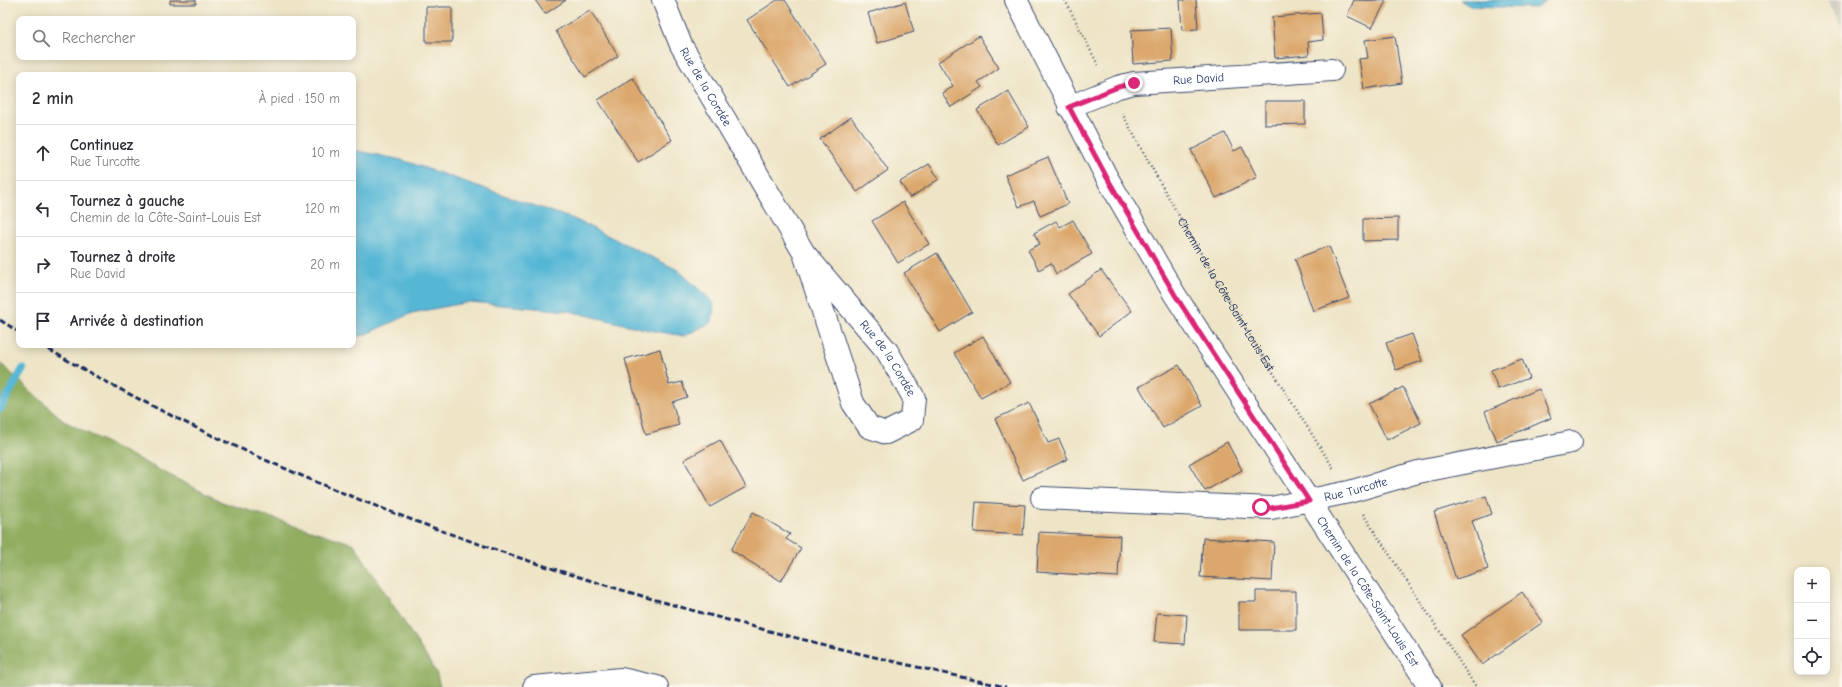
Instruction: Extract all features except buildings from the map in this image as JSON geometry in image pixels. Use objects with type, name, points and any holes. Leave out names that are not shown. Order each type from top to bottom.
[{"type":"street","name":"Rue de la Cordée","points":[[664,0],[681,45],[804,253],[887,351],[914,398],[912,420],[886,433],[869,427],[853,403],[804,253]]},
{"type":"street","name":"Chemin de la Côte-Saint-Louis Est","points":[[1016,0],[1069,107],[1106,176],[1175,295],[1430,687]]},
{"type":"street","name":"Rue David","points":[[1069,107],[1118,87],[1134,83],[1332,70]]},
{"type":"street","name":"Rue Turcotte","points":[[1042,498],[1271,508],[1349,492],[1418,472],[1571,442]]},
{"type":"street","points":[[534,687],[621,679],[657,687]]},
{"type":"path","points":[[1065,0],[1100,69]]},
{"type":"path","name":"Chemin de la Côte-Saint-Louis Est","points":[[1119,106],[1182,222],[1335,470]]},
{"type":"path","points":[[1363,514],[1476,687]]},
{"type":"shaded area","points":[[1827,0],[1842,0],[1842,27]]},
{"type":"green space","points":[[0,363],[64,421],[222,502],[354,544],[436,672],[440,687],[0,687]]},
{"type":"water","points":[[1460,0],[1547,0],[1536,8],[1470,6]]},
{"type":"water","points":[[356,151],[402,160],[576,220],[678,270],[714,303],[712,322],[684,336],[649,330],[569,311],[469,302],[412,313],[364,335],[356,336]]},
{"type":"waterway","points":[[0,409],[23,369]]},
{"type":"railway","points":[[0,320],[16,330]]},
{"type":"railway","points":[[47,348],[155,407],[272,463],[390,511],[510,555],[632,593],[755,627],[1006,687]]},
{"type":"route","points":[[1134,83],[1118,87],[1069,107],[1146,247],[1197,332],[1309,501],[1271,508],[1261,507]]}]
